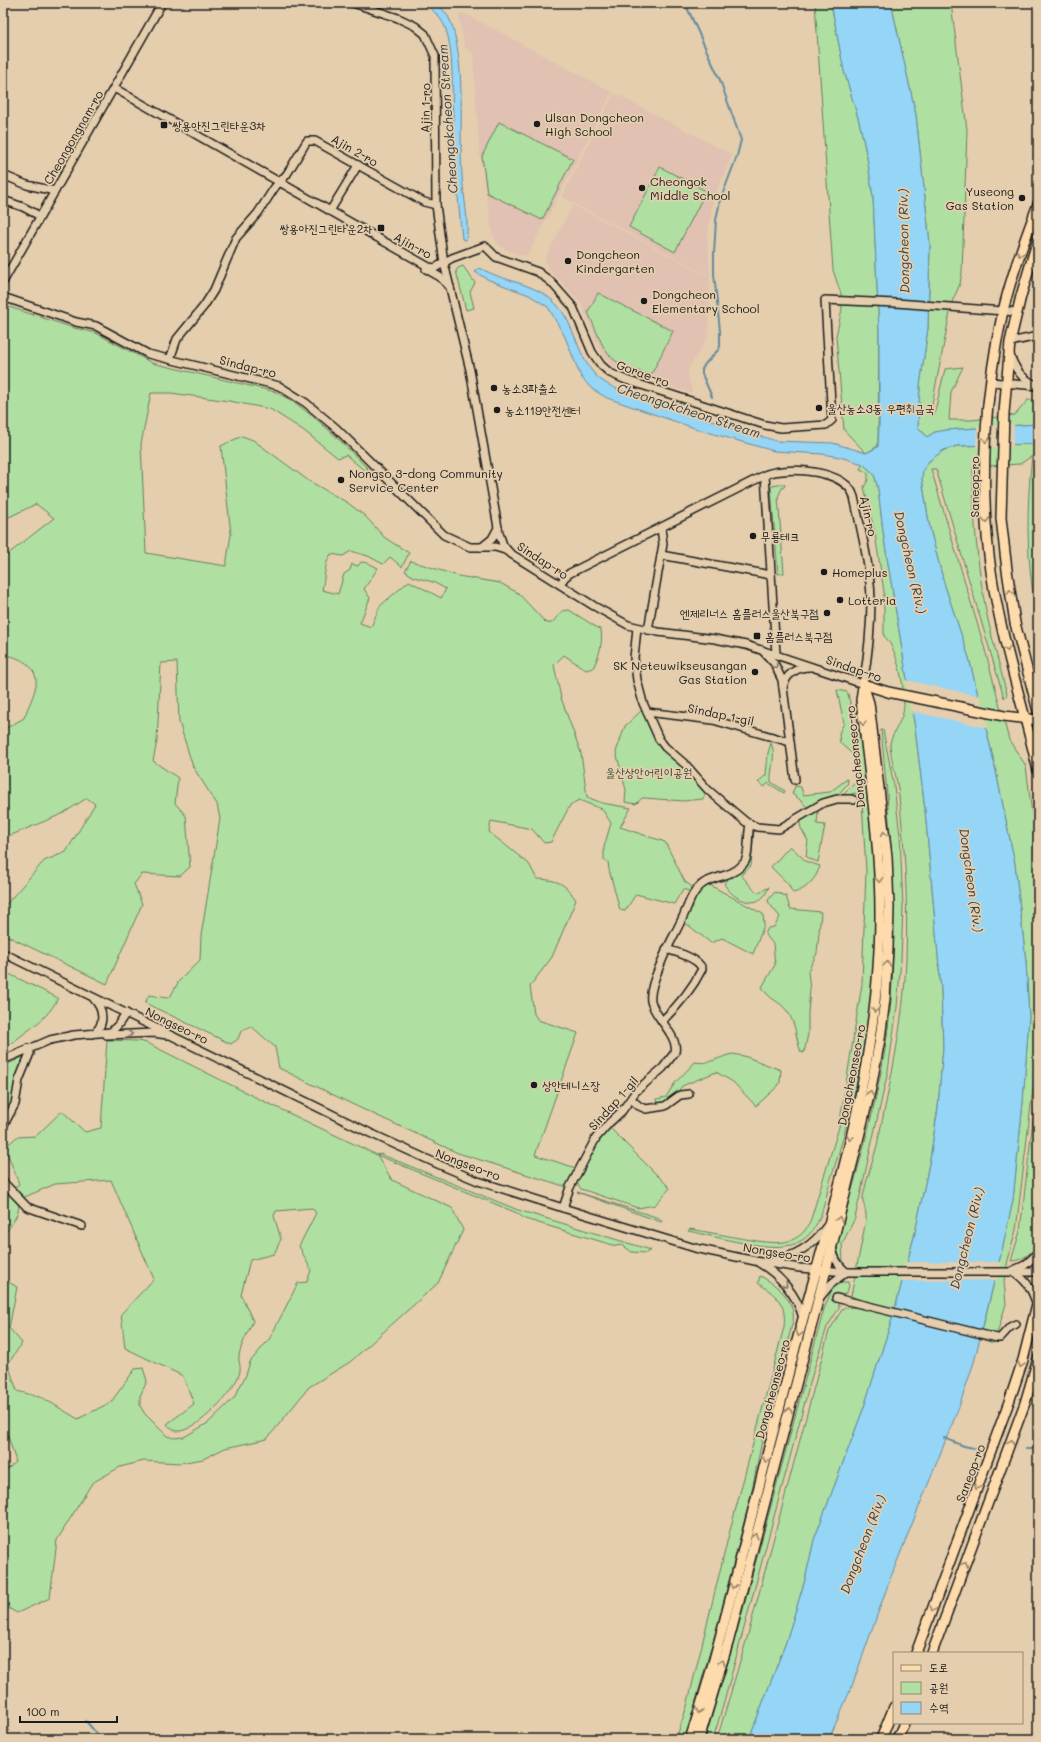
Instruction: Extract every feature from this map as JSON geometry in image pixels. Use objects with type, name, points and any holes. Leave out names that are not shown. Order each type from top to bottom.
[{"type":"main road","name":"Saneop-ro","points":[[1038,204],[1022,248],[1003,310],[991,382],[985,468],[985,519],[991,571],[1001,625],[1038,771]]},
{"type":"main road","points":[[1038,239],[1010,342],[1004,413],[1001,518],[1007,570],[1016,623],[1038,711]]},
{"type":"main road","name":"Sindap-ro","points":[[863,684],[888,692],[1013,718],[1038,720]]},
{"type":"main road","name":"Dongcheonseo-ro","points":[[699,1739],[728,1643],[818,1300],[828,1225],[863,1084],[872,1038],[878,976],[880,908],[879,866],[861,700],[863,684]]},
{"type":"main road","name":"Dongcheonseo-ro","points":[[690,1739],[720,1639],[803,1318],[832,1245],[871,1088],[885,999],[888,948],[887,857],[869,702],[863,684]]},
{"type":"main road","name":"Saneop-ro","points":[[916,1652],[1010,1399],[1023,1360],[1037,1302]]},
{"type":"main road","points":[[932,1652],[1025,1403],[1038,1359]]},
{"type":"main road","points":[[881,1739],[893,1709]]},
{"type":"main road","points":[[897,1739],[904,1724]]},
{"type":"street","name":"Cheongongnam-ro","points":[[3,282],[162,3]]},
{"type":"street","name":"Ajin 1-ro","points":[[354,3],[398,18],[415,26],[425,34],[434,52],[436,63],[436,205],[444,263]]},
{"type":"street","name":"Ajin-ro","points":[[114,88],[410,257],[429,267],[435,268],[444,263],[470,370],[498,528],[503,545],[509,551]]},
{"type":"street","name":"Ajin 2-ro","points":[[279,182],[289,171],[304,143],[309,140],[315,140],[424,202],[436,205]]},
{"type":"street","points":[[330,211],[358,165]]},
{"type":"street","points":[[3,175],[27,185],[55,191]]},
{"type":"street","points":[[170,359],[177,339],[204,306],[214,290],[234,241],[258,213],[279,182]]},
{"type":"street","points":[[3,200],[23,207],[40,216]]},
{"type":"street","name":"Gorae-ro","points":[[444,263],[456,256],[485,246],[496,257],[538,272],[551,282],[573,307],[596,359],[610,373],[632,382],[765,425],[781,428],[826,425],[830,422],[832,416],[825,300],[1003,310]]},
{"type":"street","points":[[410,257],[440,277],[450,287]]},
{"type":"street","name":"Sindap-ro","points":[[3,297],[76,322],[96,326],[144,352],[275,384],[313,408],[358,449],[438,532],[464,545],[496,547],[509,551],[620,621],[637,628],[715,639],[760,649],[863,684]]},
{"type":"street","points":[[1003,310],[1017,312]]},
{"type":"street","points":[[1010,342],[1038,336]]},
{"type":"street","points":[[1009,353],[1020,375],[1038,386]]},
{"type":"street","points":[[991,382],[1038,386]]},
{"type":"street","name":"Ajin-ro","points":[[560,584],[567,574],[765,475],[772,472],[814,471],[844,483],[853,492],[865,551],[871,600],[863,684]]},
{"type":"street","points":[[765,475],[776,654]]},
{"type":"street","points":[[481,547],[492,539],[498,528]]},
{"type":"street","points":[[648,630],[664,538],[661,528]]},
{"type":"street","points":[[661,556],[771,575]]},
{"type":"street","points":[[637,628],[634,658],[640,692],[661,744],[686,765],[708,790],[750,824],[757,827],[779,829],[808,810],[827,801],[854,800]]},
{"type":"street","points":[[760,649],[774,664],[780,674],[795,780]]},
{"type":"street","points":[[783,687],[786,680],[794,671],[803,667],[815,668]]},
{"type":"street","name":"Sindap 1-gil","points":[[647,712],[713,720],[790,742]]},
{"type":"street","name":"Sindap 1-gil","points":[[564,1208],[570,1187],[592,1144],[609,1122],[622,1111],[636,1091],[663,1068],[675,1052],[676,1049],[673,1040],[653,1007],[651,997],[666,949],[696,889],[707,881],[731,874],[744,863],[747,857],[750,824]]},
{"type":"street","points":[[662,1021],[682,999],[702,969],[701,965],[693,960],[678,952],[666,949]]},
{"type":"street","name":"Nongseo-ro","points":[[3,953],[370,1133],[440,1165],[478,1181],[564,1208],[696,1248],[768,1263],[846,1272],[1038,1272]]},
{"type":"street","points":[[88,995],[99,1004],[102,1017],[100,1028],[91,1034]]},
{"type":"street","name":"Nongseo-ro","points":[[3,1060],[30,1048],[62,1037],[111,1032],[126,1013]]},
{"type":"street","points":[[91,1034],[154,1033],[181,1039]]},
{"type":"street","points":[[3,1126],[14,1104],[19,1080],[30,1053],[30,1048]]},
{"type":"street","points":[[631,1099],[642,1108],[646,1109],[665,1106],[680,1095],[689,1094]]},
{"type":"street","points":[[3,1185],[22,1204],[32,1210],[82,1226]]},
{"type":"street","points":[[768,1263],[804,1249],[820,1236],[828,1225]]},
{"type":"street","points":[[818,1300],[831,1284],[846,1272],[836,1261],[832,1245]]},
{"type":"street","points":[[1037,1302],[1032,1290],[1025,1280],[1012,1271],[1025,1264],[1038,1253]]},
{"type":"street","points":[[755,1261],[765,1266],[782,1282],[796,1300],[803,1318]]},
{"type":"street","points":[[836,1298],[997,1338],[1000,1338],[1016,1324]]},
{"type":"street","points":[[3,1735],[4,1739]]},
{"type":"shaded area","name":"Ulsan Dongcheon High School","points":[[463,13],[612,92],[530,251],[526,255],[519,255],[499,245],[493,235],[480,157],[473,53],[465,48],[459,15]]},
{"type":"shaded area","name":"Cheongok Middle School","points":[[614,93],[732,155],[713,199],[707,238],[710,276],[562,197]]},
{"type":"shaded area","name":"Dongcheon Elementary School","points":[[573,205],[710,277],[708,337],[688,369],[688,376],[692,391],[691,393],[631,374],[611,365],[599,348],[583,307],[572,293],[549,270],[545,259]]},
{"type":"green space","points":[[815,3],[831,3],[844,71],[859,121],[867,157],[873,197],[879,331],[878,446],[866,453],[844,430],[836,336],[842,309],[841,294],[833,270]]},
{"type":"green space","points":[[891,3],[951,3],[967,130],[962,272],[960,284],[952,302],[930,415],[934,415],[945,369],[963,367],[951,392],[949,420],[972,420],[1015,415],[1028,400],[1038,400],[1038,424],[947,430],[935,432],[927,437],[918,427],[920,386],[928,328],[930,244],[916,115]]},
{"type":"green space","points":[[499,122],[573,159],[542,220],[487,193],[482,156]]},
{"type":"green space","points":[[660,167],[706,191],[675,252],[629,227]]},
{"type":"green space","points":[[463,266],[475,283],[470,292],[474,308],[466,310],[456,271],[458,268]]},
{"type":"green space","points":[[598,293],[673,331],[651,375],[624,366],[615,360],[604,347],[588,312]]},
{"type":"green space","points":[[3,305],[74,328],[96,333],[152,363],[276,392],[289,399],[324,426],[368,470],[365,471],[346,455],[338,458],[303,430],[270,409],[229,401],[171,393],[151,393],[141,444],[146,553],[226,566],[231,534],[221,446],[242,436],[253,440],[309,481],[348,503],[366,517],[385,538],[409,553],[402,567],[390,557],[383,564],[368,556],[351,551],[343,556],[331,554],[326,567],[322,590],[338,594],[344,574],[350,570],[352,564],[358,566],[361,562],[368,563],[378,568],[364,589],[370,598],[360,623],[371,627],[380,606],[409,581],[441,598],[446,589],[433,582],[414,577],[405,571],[411,561],[458,576],[500,583],[518,593],[546,623],[552,623],[562,611],[569,610],[601,630],[600,650],[593,668],[586,670],[564,655],[554,665],[561,698],[581,753],[587,797],[602,803],[631,808],[620,827],[665,842],[685,882],[694,888],[691,892],[683,889],[674,904],[636,894],[625,911],[620,910],[608,862],[604,860],[604,847],[611,823],[602,809],[579,800],[570,805],[551,842],[544,843],[532,829],[491,821],[489,832],[529,864],[537,879],[550,880],[564,886],[576,900],[552,957],[530,986],[534,1014],[538,1020],[578,1033],[535,1155],[576,1168],[567,1187],[458,1153],[356,1106],[279,1068],[275,1047],[251,1026],[241,1031],[238,1039],[231,1044],[145,1003],[149,995],[167,998],[170,997],[179,981],[200,960],[201,936],[220,819],[217,804],[193,767],[179,722],[177,662],[161,663],[157,741],[153,761],[178,778],[175,803],[186,816],[190,867],[180,876],[142,874],[134,884],[142,904],[107,984],[3,934],[3,908],[44,861],[66,852],[95,804],[87,798],[62,814],[9,836],[3,831],[3,730],[24,718],[36,685],[36,678],[31,667],[26,663],[15,657],[3,655],[3,558],[54,518],[36,504],[3,520]]},
{"type":"green space","points":[[1038,444],[1038,619],[1031,579],[1028,538],[1032,456],[1020,464],[973,467],[975,521],[980,575],[988,622],[1007,695],[1004,698],[936,469],[931,469],[984,646],[1009,740],[1026,766],[1033,822],[1038,924],[1038,1019],[1034,1080],[1016,1230],[1004,1281],[1006,1304],[994,1343],[980,1339],[1013,1200],[1023,1102],[1029,1017],[1026,962],[1015,864],[994,762],[969,658],[944,583],[930,529],[922,479],[923,469],[929,461],[944,450],[957,446]]},
{"type":"green space","points":[[863,464],[874,474],[878,489],[884,539],[915,728],[925,810],[941,989],[943,1047],[938,1108],[930,1159],[915,1233],[893,1316],[864,1407],[814,1540],[805,1580],[786,1642],[749,1739],[717,1739],[749,1631],[829,1331],[843,1308],[856,1307],[858,1299],[851,1296],[866,1220],[863,1197],[877,1145],[887,1099],[896,1053],[905,983],[907,917],[905,874],[898,788],[890,746],[891,739],[903,713],[904,695],[897,661],[889,642],[884,636],[884,592],[875,534],[864,487],[868,480],[868,473],[860,469]]},
{"type":"green space","points":[[784,484],[785,486],[782,488],[778,497],[784,573],[778,574],[771,488],[772,486]]},
{"type":"green space","points":[[837,690],[847,692],[848,694],[855,724],[861,740],[873,850],[875,905],[872,984],[867,1022],[861,1061],[843,1137],[821,1214],[812,1231],[806,1238],[787,1246],[774,1246],[744,1243],[688,1231],[690,1229],[770,1242],[790,1241],[798,1236],[806,1229],[811,1219],[839,1127],[862,984],[866,871],[862,801],[859,799],[861,796],[855,793],[843,797],[843,795],[856,782],[857,758],[840,743],[839,733],[844,723]]},
{"type":"green space","name":"울산상안어린이공원","points":[[642,710],[657,741],[688,771],[706,793],[703,799],[683,801],[642,798],[636,804],[625,802],[626,790],[616,752],[625,726]]},
{"type":"green space","points":[[881,730],[883,730],[894,786],[900,835],[903,907],[901,960],[897,1007],[888,1071],[855,1218],[842,1244],[843,1262],[839,1256],[837,1246],[877,1093],[888,1030],[891,999],[893,965],[892,864]]},
{"type":"green space","points":[[771,743],[773,748],[773,757],[771,782],[785,791],[784,793],[768,783],[765,787],[758,782],[766,775],[768,753]]},
{"type":"green space","points":[[847,779],[848,783],[837,796],[807,807],[792,794],[795,786],[801,787],[803,795],[830,792]]},
{"type":"green space","points":[[816,809],[818,811],[817,824],[825,825],[818,862],[806,856],[808,841],[801,828],[799,819]]},
{"type":"green space","points":[[754,830],[751,866],[741,875],[754,890],[759,893],[769,887],[765,895],[754,902],[742,900],[736,897],[724,883],[745,866],[751,831]]},
{"type":"green space","points":[[790,846],[807,862],[820,866],[816,875],[806,887],[793,893],[788,884],[771,867]]},
{"type":"green space","points":[[708,884],[763,914],[764,925],[753,954],[722,938],[711,943],[683,921],[696,894]]},
{"type":"green space","points":[[775,892],[786,896],[790,909],[821,912],[817,953],[808,971],[810,990],[808,1034],[804,1053],[801,1052],[793,1021],[787,1011],[784,1007],[771,998],[762,987],[775,965],[773,944],[765,934],[768,928],[774,927],[780,917],[768,900]]},
{"type":"green space","points":[[3,971],[58,998],[40,1021],[3,1051],[3,1033],[7,1030],[3,1023]]},
{"type":"green space","points":[[107,1040],[139,1041],[147,1043],[257,1098],[377,1155],[392,1180],[452,1208],[463,1230],[438,1283],[350,1362],[309,1387],[267,1439],[225,1448],[203,1459],[180,1463],[144,1461],[120,1467],[92,1483],[57,1540],[50,1598],[17,1613],[3,1605],[3,1473],[16,1462],[3,1419],[3,1279],[17,1287],[9,1328],[22,1343],[8,1364],[17,1391],[43,1398],[78,1419],[111,1402],[135,1369],[143,1368],[147,1381],[140,1396],[140,1406],[145,1414],[167,1436],[174,1438],[184,1437],[208,1423],[234,1398],[246,1375],[250,1362],[270,1338],[298,1283],[307,1282],[311,1270],[299,1246],[316,1213],[312,1208],[276,1211],[274,1216],[281,1239],[274,1254],[250,1260],[241,1295],[253,1321],[240,1352],[240,1371],[237,1379],[224,1398],[204,1418],[185,1430],[177,1431],[170,1427],[167,1424],[194,1404],[183,1376],[125,1348],[121,1314],[154,1279],[111,1180],[55,1184],[20,1199],[12,1190],[19,1184],[5,1147],[17,1137],[36,1136],[62,1111],[85,1132],[101,1128]]},
{"type":"green space","points":[[732,1054],[744,1056],[781,1070],[780,1082],[778,1086],[756,1106],[733,1082],[716,1072],[682,1086],[672,1100],[658,1105],[657,1099],[666,1097],[675,1083],[695,1062],[709,1062]]},
{"type":"green space","points":[[25,1056],[11,1109],[3,1109],[3,1086],[9,1071],[6,1065]]},
{"type":"green space","points":[[1038,1077],[1038,1241],[1034,1249],[1024,1258],[1011,1261],[1020,1231]]},
{"type":"green space","points":[[610,1128],[670,1188],[655,1205],[638,1208],[581,1189],[577,1183],[595,1146]]},
{"type":"green space","points":[[380,1154],[518,1210],[651,1250],[646,1253],[632,1252],[622,1245],[616,1246],[525,1219],[517,1213],[377,1155]]},
{"type":"green space","points":[[4,1189],[6,1189],[17,1201],[19,1207],[13,1222],[8,1230],[3,1234]]},
{"type":"green space","points":[[577,1192],[659,1218],[662,1221],[661,1222]]},
{"type":"green space","points":[[760,1276],[772,1283],[784,1294],[791,1306],[793,1321],[763,1436],[750,1499],[718,1623],[685,1739],[676,1739],[687,1706],[728,1538],[784,1327],[784,1312],[782,1306],[775,1296],[758,1283]]},
{"type":"green space","points":[[839,1282],[848,1282],[849,1286],[847,1292],[843,1295],[837,1293],[834,1295],[834,1299],[839,1305],[839,1308],[827,1327],[813,1372],[713,1739],[705,1739],[738,1628],[824,1309],[833,1287]]},
{"type":"water","name":"Cheongokcheon Stream","points":[[425,3],[436,3],[446,13],[452,25],[456,42],[461,80],[461,158],[467,218],[466,240],[462,239],[456,178],[450,48],[443,23]]},
{"type":"water","name":"Dongcheon (Riv.)","points":[[831,3],[891,3],[916,115],[930,244],[928,328],[920,386],[918,427],[927,437],[935,432],[947,430],[1038,424],[1038,444],[957,446],[944,450],[929,461],[923,470],[922,479],[930,529],[944,583],[969,658],[994,762],[1015,864],[1026,962],[1029,1017],[1023,1102],[1013,1200],[974,1362],[959,1407],[890,1579],[852,1686],[829,1739],[749,1739],[786,1642],[805,1580],[814,1540],[864,1407],[893,1316],[915,1233],[930,1159],[938,1108],[943,1047],[941,989],[925,810],[915,728],[884,539],[878,489],[874,474],[863,464],[840,457],[822,454],[774,451],[700,430],[607,398],[592,389],[581,377],[565,337],[548,307],[529,295],[489,280],[475,272],[480,268],[489,273],[528,286],[546,295],[562,311],[568,320],[581,353],[593,372],[601,380],[621,391],[776,441],[833,443],[866,453],[878,447],[879,331],[873,197],[867,157],[859,121],[844,71]]},
{"type":"pier","points":[[1014,424],[1013,447],[976,448],[977,426]]},
{"type":"pier","points":[[905,680],[980,696],[988,728],[910,711]]},
{"type":"pier","points":[[905,1262],[1002,1262],[997,1280],[900,1281]]},
{"type":"waterway","points":[[685,3],[720,80],[741,140],[737,156],[720,201],[716,220],[714,274],[720,331],[720,346],[702,369],[702,374],[712,397]]},
{"type":"waterway","points":[[727,422],[730,428]]},
{"type":"waterway","points":[[944,1438],[964,1446],[978,1449]]},
{"type":"waterway","points":[[1026,1449],[1038,1449]]},
{"type":"waterway","points":[[86,1721],[101,1739]]},
{"type":"place","name":"Ulsan Dongcheon High School","points":[[537,124]]},
{"type":"place","name":"쌍용아진그린타운3차","points":[[164,125]]},
{"type":"place","name":"Cheongok Middle School","points":[[642,188]]},
{"type":"place","name":"Yuseong Gas Station","points":[[1022,198]]},
{"type":"place","name":"쌍용아진그린타운2차","points":[[381,228]]},
{"type":"place","name":"Dongcheon Kindergarten","points":[[568,261]]},
{"type":"place","name":"Dongcheon Elementary School","points":[[644,301]]},
{"type":"place","name":"농소3파출소","points":[[494,388]]},
{"type":"place","name":"울산농소3동 우편취급국","points":[[819,408]]},
{"type":"place","name":"농소119안전센터","points":[[497,410]]},
{"type":"place","name":"Nongso 3-dong Community Service Center","points":[[341,480]]},
{"type":"place","name":"무룡테크","points":[[753,536]]},
{"type":"place","name":"Homeplus","points":[[824,572]]},
{"type":"place","name":"Lotteria","points":[[840,600]]},
{"type":"place","name":"엔제리너스 홈플러스울산북구점","points":[[827,613]]},
{"type":"place","name":"홈플러스북구점","points":[[757,636]]},
{"type":"place","name":"SK Neteuwikseusangan Gas Station","points":[[755,672]]},
{"type":"place","name":"상안테니스장","points":[[534,1085]]}]
